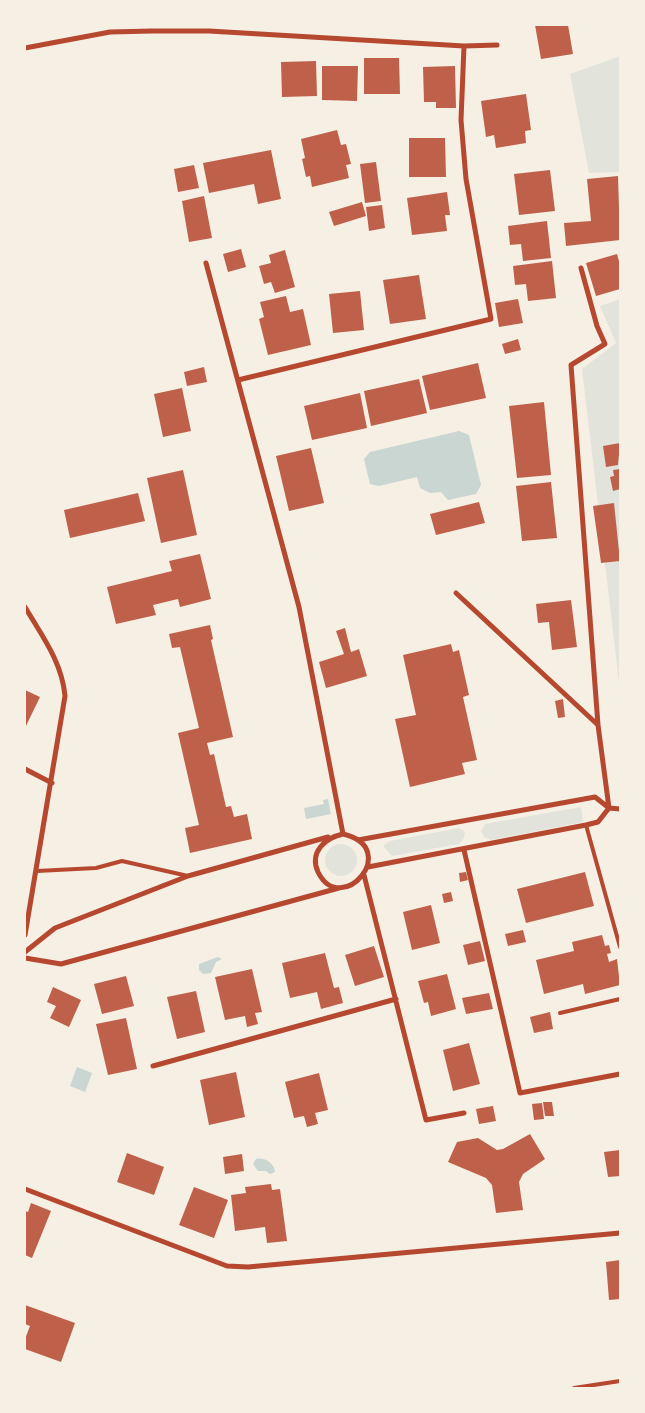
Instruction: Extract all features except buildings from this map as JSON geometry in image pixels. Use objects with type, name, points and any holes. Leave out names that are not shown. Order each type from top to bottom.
[{"type":"street","points":[[25,48],[110,32],[152,31],[209,31],[464,46],[497,45]]},
{"type":"street","points":[[238,380],[492,319],[466,178],[461,120],[464,46]]},
{"type":"street","points":[[206,263],[298,607],[343,834]]},
{"type":"street","points":[[368,867],[586,825],[598,822],[609,808],[598,725],[571,365],[605,344],[597,326],[581,268]]},
{"type":"street","points":[[456,593],[598,725]]},
{"type":"street","points":[[25,607],[58,664],[63,678],[65,696],[52,783],[25,935]]},
{"type":"street","points":[[25,770],[52,783]]},
{"type":"street","points":[[25,952],[54,928],[188,876],[343,834],[358,840],[595,797],[609,808],[620,809]]},
{"type":"street","points":[[331,837],[320,846],[316,857],[316,868],[321,878],[331,885],[341,888]]},
{"type":"street","points":[[25,958],[61,964],[358,882],[368,867],[368,855],[358,840]]},
{"type":"street","points":[[464,850],[520,1093],[620,1074]]},
{"type":"street","points":[[364,875],[426,1120],[464,1113]]},
{"type":"street","points":[[153,1066],[396,999]]},
{"type":"street","points":[[25,1189],[227,1266],[248,1267],[620,1233]]},
{"type":"lane","points":[[586,825],[620,947]]},
{"type":"lane","points":[[37,871],[96,868],[122,861],[188,876]]},
{"type":"lane","points":[[560,1013],[620,999]]},
{"type":"lane","points":[[574,1388],[620,1380]]},
{"type":"shaded area","points":[[620,56],[620,172],[589,173],[570,74]]},
{"type":"shaded area","points":[[620,299],[620,691],[582,369],[616,343],[600,306]]},
{"type":"shaded area","points":[[459,431],[469,435],[481,485],[476,494],[448,500],[441,492],[430,493],[420,488],[417,477],[379,486],[370,484],[364,459],[370,452]]},
{"type":"shaded area","points":[[328,799],[331,814],[306,819],[304,808],[324,804],[323,800]]},
{"type":"shaded area","points":[[581,807],[583,822],[491,840],[484,837],[481,831],[485,824]]},
{"type":"shaded area","points":[[459,828],[465,832],[464,838],[459,844],[392,856],[383,846],[390,841]]},
{"type":"shaded area","points":[[341,844],[347,845],[352,849],[356,854],[356,866],[352,871],[347,875],[341,876],[335,875],[330,871],[326,866],[325,860],[326,854],[330,849],[335,845]]},
{"type":"shaded area","points":[[218,957],[222,959],[216,962],[211,973],[203,974],[199,970],[199,964]]},
{"type":"shaded area","points":[[77,1067],[92,1073],[85,1092],[70,1086]]},
{"type":"shaded area","points":[[256,1159],[268,1161],[273,1166],[275,1172],[270,1174],[266,1171],[258,1171],[253,1164]]}]
